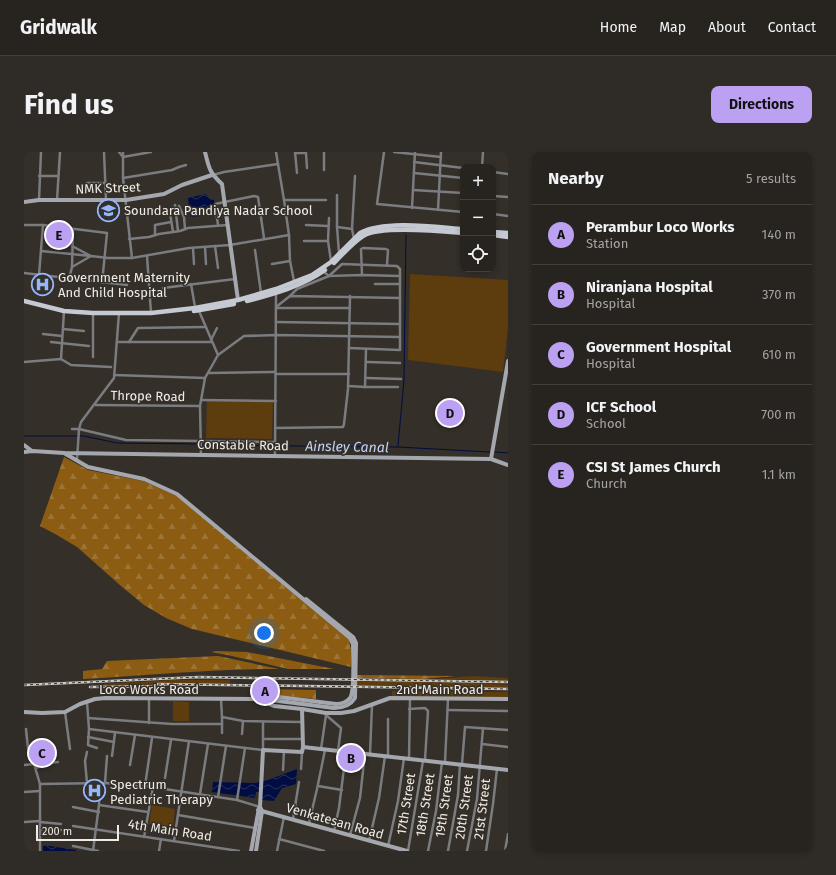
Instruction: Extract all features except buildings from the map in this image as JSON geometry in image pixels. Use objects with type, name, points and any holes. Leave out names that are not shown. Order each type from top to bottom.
[{"type":"main road","points":[[197,309],[238,300],[312,275],[331,262],[360,233],[374,228],[427,226],[460,229]]},
{"type":"main road","points":[[24,302],[64,310],[151,314],[231,305],[276,292],[308,280],[323,272],[357,240],[364,235],[373,232],[430,230],[460,233]]},
{"type":"main road","points":[[496,232],[508,233]]},
{"type":"main road","points":[[496,236],[508,237]]},
{"type":"street","points":[[39,200],[41,152]]},
{"type":"street","points":[[57,200],[60,152]]},
{"type":"street","points":[[104,152],[106,200]]},
{"type":"street","points":[[119,152],[123,157]]},
{"type":"street","points":[[123,152],[123,178],[132,258]]},
{"type":"street","points":[[123,157],[151,152]]},
{"type":"street","points":[[205,152],[212,175],[222,184],[238,300]]},
{"type":"street","points":[[276,152],[289,235],[290,261],[294,282]]},
{"type":"street","points":[[324,152],[324,170]]},
{"type":"street","points":[[384,152],[377,204],[460,212]]},
{"type":"street","points":[[394,152],[415,153],[441,157]]},
{"type":"street","points":[[438,210],[441,152]]},
{"type":"street","points":[[482,164],[483,152]]},
{"type":"street","points":[[297,173],[295,153],[306,153],[307,168]]},
{"type":"street","points":[[412,208],[415,153]]},
{"type":"street","points":[[414,162],[460,168]]},
{"type":"street","points":[[212,175],[278,164]]},
{"type":"street","points":[[123,178],[172,170],[186,165]]},
{"type":"street","points":[[496,172],[508,174]]},
{"type":"street","points":[[414,173],[460,178]]},
{"type":"street","name":"NMK Street","points":[[24,202],[39,200],[126,200],[164,194],[182,185],[212,175]]},
{"type":"street","points":[[40,176],[58,176]]},
{"type":"street","points":[[354,239],[352,229],[355,176]]},
{"type":"street","points":[[87,183],[105,183]]},
{"type":"street","points":[[413,190],[460,193]]},
{"type":"street","points":[[337,195],[339,253]]},
{"type":"street","points":[[218,225],[216,204],[254,196],[258,197],[264,238]]},
{"type":"street","points":[[496,196],[508,196]]},
{"type":"street","points":[[284,200],[326,200]]},
{"type":"street","points":[[175,205],[178,231]]},
{"type":"street","points":[[179,206],[184,217],[186,229]]},
{"type":"street","points":[[170,213],[173,232]]},
{"type":"street","points":[[496,214],[508,216]]},
{"type":"street","points":[[329,218],[328,241],[331,262]]},
{"type":"street","points":[[155,235],[155,225],[171,222]]},
{"type":"street","points":[[24,225],[44,225],[107,233],[102,283]]},
{"type":"street","points":[[38,275],[44,225]]},
{"type":"street","points":[[129,239],[145,238],[186,229],[228,225]]},
{"type":"street","points":[[306,225],[328,226]]},
{"type":"street","points":[[337,227],[352,229]]},
{"type":"street","points":[[69,279],[72,267],[73,229]]},
{"type":"street","points":[[41,250],[105,258],[132,258],[192,248],[230,245],[264,238],[289,235]]},
{"type":"street","points":[[304,241],[328,241]]},
{"type":"street","points":[[72,246],[91,256]]},
{"type":"street","points":[[215,246],[218,268]]},
{"type":"street","points":[[205,247],[206,264]]},
{"type":"street","points":[[192,248],[194,264]]},
{"type":"street","points":[[362,275],[363,248],[388,250],[387,265]]},
{"type":"street","points":[[256,250],[261,293]]},
{"type":"street","points":[[72,267],[91,256]]},
{"type":"street","points":[[147,256],[151,314]]},
{"type":"street","points":[[272,264],[290,261]]},
{"type":"street","points":[[276,308],[297,289],[328,276],[342,264],[387,265],[399,267],[400,350],[350,348]]},
{"type":"street","points":[[323,272],[328,276],[400,276]]},
{"type":"street","points":[[24,273],[127,285]]},
{"type":"street","points":[[163,288],[235,279]]},
{"type":"street","points":[[191,284],[197,309],[218,355]]},
{"type":"street","points":[[375,284],[400,284]]},
{"type":"street","points":[[275,456],[276,292]]},
{"type":"street","points":[[290,296],[400,298]]},
{"type":"street","points":[[275,428],[343,426],[346,412],[348,386],[350,296]]},
{"type":"street","points":[[276,308],[350,308]]},
{"type":"street","points":[[61,359],[64,310]]},
{"type":"street","points":[[93,312],[93,357]]},
{"type":"street","points":[[77,460],[78,436],[82,422],[114,378],[119,312]]},
{"type":"street","points":[[276,322],[400,324]]},
{"type":"street","points":[[129,342],[136,330],[140,327],[206,327]]},
{"type":"street","points":[[212,341],[217,328]]},
{"type":"street","points":[[63,329],[84,331]]},
{"type":"street","points":[[43,334],[62,336]]},
{"type":"street","points":[[201,455],[200,406],[205,378],[218,355],[243,336],[276,335],[400,337]]},
{"type":"street","points":[[117,342],[212,341]]},
{"type":"street","points":[[51,342],[88,346]]},
{"type":"street","points":[[365,386],[367,362],[366,349]]},
{"type":"street","points":[[24,362],[61,359],[71,365],[111,367]]},
{"type":"street","points":[[492,459],[508,361]]},
{"type":"street","points":[[367,362],[400,363]]},
{"type":"street","points":[[208,372],[348,374]]},
{"type":"street","points":[[114,375],[205,378]]},
{"type":"street","points":[[366,378],[401,379]]},
{"type":"street","points":[[348,386],[398,388]]},
{"type":"street","points":[[201,400],[276,401]]},
{"type":"street","name":"Thrope Road","points":[[95,405],[200,406]]},
{"type":"street","points":[[72,429],[79,429],[126,440],[275,444]]},
{"type":"street","points":[[24,445],[33,451]]},
{"type":"street","name":"Constable Road","points":[[24,452],[492,459],[508,465]]},
{"type":"street","points":[[64,453],[88,467],[144,479],[177,494],[297,594],[353,637],[356,643],[353,697]]},
{"type":"street","points":[[340,628],[352,642],[353,697]]},
{"type":"street","name":"Loco Works Road","points":[[24,712],[65,712],[87,701],[105,698],[253,700],[266,698],[339,708],[348,705],[353,697]]},
{"type":"street","points":[[149,698],[149,723]]},
{"type":"street","name":"2nd Main Road","points":[[266,698],[269,704],[274,706],[302,709],[326,714],[354,711],[390,698],[508,699]]},
{"type":"street","points":[[409,759],[410,698]]},
{"type":"street","name":"18th Street","points":[[428,851],[444,762],[448,698]]},
{"type":"street","points":[[221,699],[222,733]]},
{"type":"street","points":[[87,701],[89,729],[88,745],[98,748]]},
{"type":"street","points":[[350,835],[360,798],[368,753],[372,705]]},
{"type":"street","name":"17th Street","points":[[407,851],[424,760],[428,711],[425,708],[409,709]]},
{"type":"street","points":[[301,770],[303,739],[302,709]]},
{"type":"street","points":[[448,710],[508,710]]},
{"type":"street","points":[[65,712],[70,748]]},
{"type":"street","points":[[308,824],[318,786],[326,714]]},
{"type":"street","points":[[326,714],[341,728],[338,751]]},
{"type":"street","points":[[222,717],[243,721],[303,722]]},
{"type":"street","points":[[88,718],[149,723],[222,724]]},
{"type":"street","points":[[369,841],[379,798],[386,756],[388,719]]},
{"type":"street","points":[[242,734],[243,721]]},
{"type":"street","points":[[256,851],[260,809],[263,722]]},
{"type":"street","name":"19th Street","points":[[448,851],[458,796],[465,727],[484,728]]},
{"type":"street","points":[[484,728],[508,730]]},
{"type":"street","name":"20th Street","points":[[467,851],[477,799],[479,766],[484,728]]},
{"type":"street","points":[[26,729],[28,748],[36,768],[40,784],[40,851]]},
{"type":"street","points":[[89,729],[152,738],[263,750],[284,751],[323,749],[508,770]]},
{"type":"street","points":[[112,756],[115,733]]},
{"type":"street","points":[[130,764],[135,735]]},
{"type":"street","points":[[88,737],[114,742]]},
{"type":"street","points":[[145,786],[152,738]]},
{"type":"street","points":[[263,739],[303,739]]},
{"type":"street","points":[[165,778],[171,740]]},
{"type":"street","points":[[174,841],[189,741]]},
{"type":"street","points":[[200,794],[208,744]]},
{"type":"street","points":[[482,744],[508,747]]},
{"type":"street","points":[[218,797],[226,746]]},
{"type":"street","points":[[45,748],[46,763]]},
{"type":"street","points":[[237,800],[245,748]]},
{"type":"street","points":[[283,770],[284,751]]},
{"type":"street","points":[[334,831],[342,790],[346,751]]},
{"type":"street","points":[[87,752],[85,761],[87,783]]},
{"type":"street","points":[[105,783],[107,756]]},
{"type":"street","points":[[388,846],[398,801],[404,758]]},
{"type":"street","points":[[36,768],[46,763],[58,762]]},
{"type":"street","points":[[24,765],[34,764]]},
{"type":"street","name":"21st Street","points":[[486,851],[492,818],[497,769]]},
{"type":"street","points":[[293,819],[299,782]]},
{"type":"street","points":[[93,851],[100,804],[100,783]]},
{"type":"street","points":[[40,784],[105,783],[145,786],[237,800],[260,809]]},
{"type":"street","points":[[318,786],[342,790]]},
{"type":"street","points":[[144,837],[153,787]]},
{"type":"street","points":[[24,792],[40,791]]},
{"type":"street","points":[[100,804],[148,812]]},
{"type":"street","points":[[72,807],[98,812]]},
{"type":"street","points":[[251,851],[260,809]]},
{"type":"street","name":"Venkatesan Road","points":[[260,809],[308,824],[407,851]]},
{"type":"street","points":[[178,815],[256,828]]},
{"type":"street","points":[[277,851],[284,816]]},
{"type":"street","points":[[24,822],[61,824]]},
{"type":"street","name":"4th Main Road","points":[[73,826],[239,851]]},
{"type":"street","points":[[40,829],[61,830]]},
{"type":"street","points":[[505,851],[508,834]]},
{"type":"street","points":[[159,851],[161,839]]},
{"type":"street","points":[[279,839],[324,851]]},
{"type":"street","points":[[73,846],[98,851]]},
{"type":"shaded area","points":[[410,274],[508,280],[508,328],[503,372],[408,360]]},
{"type":"shaded area","points":[[207,399],[273,400],[272,439],[206,438]]},
{"type":"shaded area","points":[[472,676],[508,678],[508,681],[436,679]]},
{"type":"shaded area","points":[[171,680],[230,680],[230,684],[104,685],[104,684]]},
{"type":"shaded area","points":[[358,681],[487,683],[508,685],[508,688],[358,686]]},
{"type":"shaded area","points":[[392,691],[508,692],[508,697],[392,697]]},
{"type":"shaded area","points":[[173,701],[189,702],[189,721],[173,721]]},
{"type":"shaded area","points":[[152,805],[175,809],[173,827],[149,824]]},
{"type":"green space","points":[[64,457],[88,470],[143,481],[177,496],[349,639],[351,667],[192,629],[166,618],[144,605],[77,547],[40,526]]},
{"type":"green space","points":[[211,652],[247,652],[334,669],[288,669]]},
{"type":"green space","points":[[218,656],[279,669],[206,671],[83,679],[83,671],[102,669],[107,661]]},
{"type":"green space","points":[[357,675],[456,676],[422,679],[357,678]]},
{"type":"green space","points":[[260,689],[316,690],[316,699],[268,694],[263,697],[259,697]]},
{"type":"water","points":[[206,194],[210,199],[214,200],[216,215],[190,217],[188,198]]},
{"type":"water","points":[[297,769],[296,784],[282,788],[274,801],[262,800],[262,792],[256,792],[255,798],[212,792],[213,782],[255,783],[268,780]]},
{"type":"water","points":[[43,845],[76,850],[77,851],[43,851]]},
{"type":"waterway","points":[[398,446],[404,380],[406,235]]},
{"type":"waterway","name":"Ainsley Canal","points":[[24,436],[84,436],[117,443],[199,444]]},
{"type":"waterway","name":"Ainsley Canal","points":[[203,445],[398,447],[490,452]]},
{"type":"waterway","name":"Ainsley Canal","points":[[495,452],[508,453]]},
{"type":"railway","points":[[24,685],[199,677],[508,682]]},
{"type":"railway","points":[[158,684],[508,689]]},
{"type":"railway","points":[[90,687],[164,686]]},
{"type":"place","name":"Soundara Pandiya Nadar School","points":[[108,210]]},
{"type":"place","name":"CSI St James Church","points":[[59,235]]},
{"type":"place","name":"Government Maternity And Child Hospital","points":[[42,284]]},
{"type":"place","name":"ICF School","points":[[450,413]]},
{"type":"place","name":"Perambur Loco Works","points":[[265,691]]},
{"type":"place","name":"Government Hospital","points":[[42,753]]},
{"type":"place","name":"Niranjana Hospital","points":[[351,758]]},
{"type":"place","name":"Spectrum Pediatric Therapy","points":[[94,791]]}]
